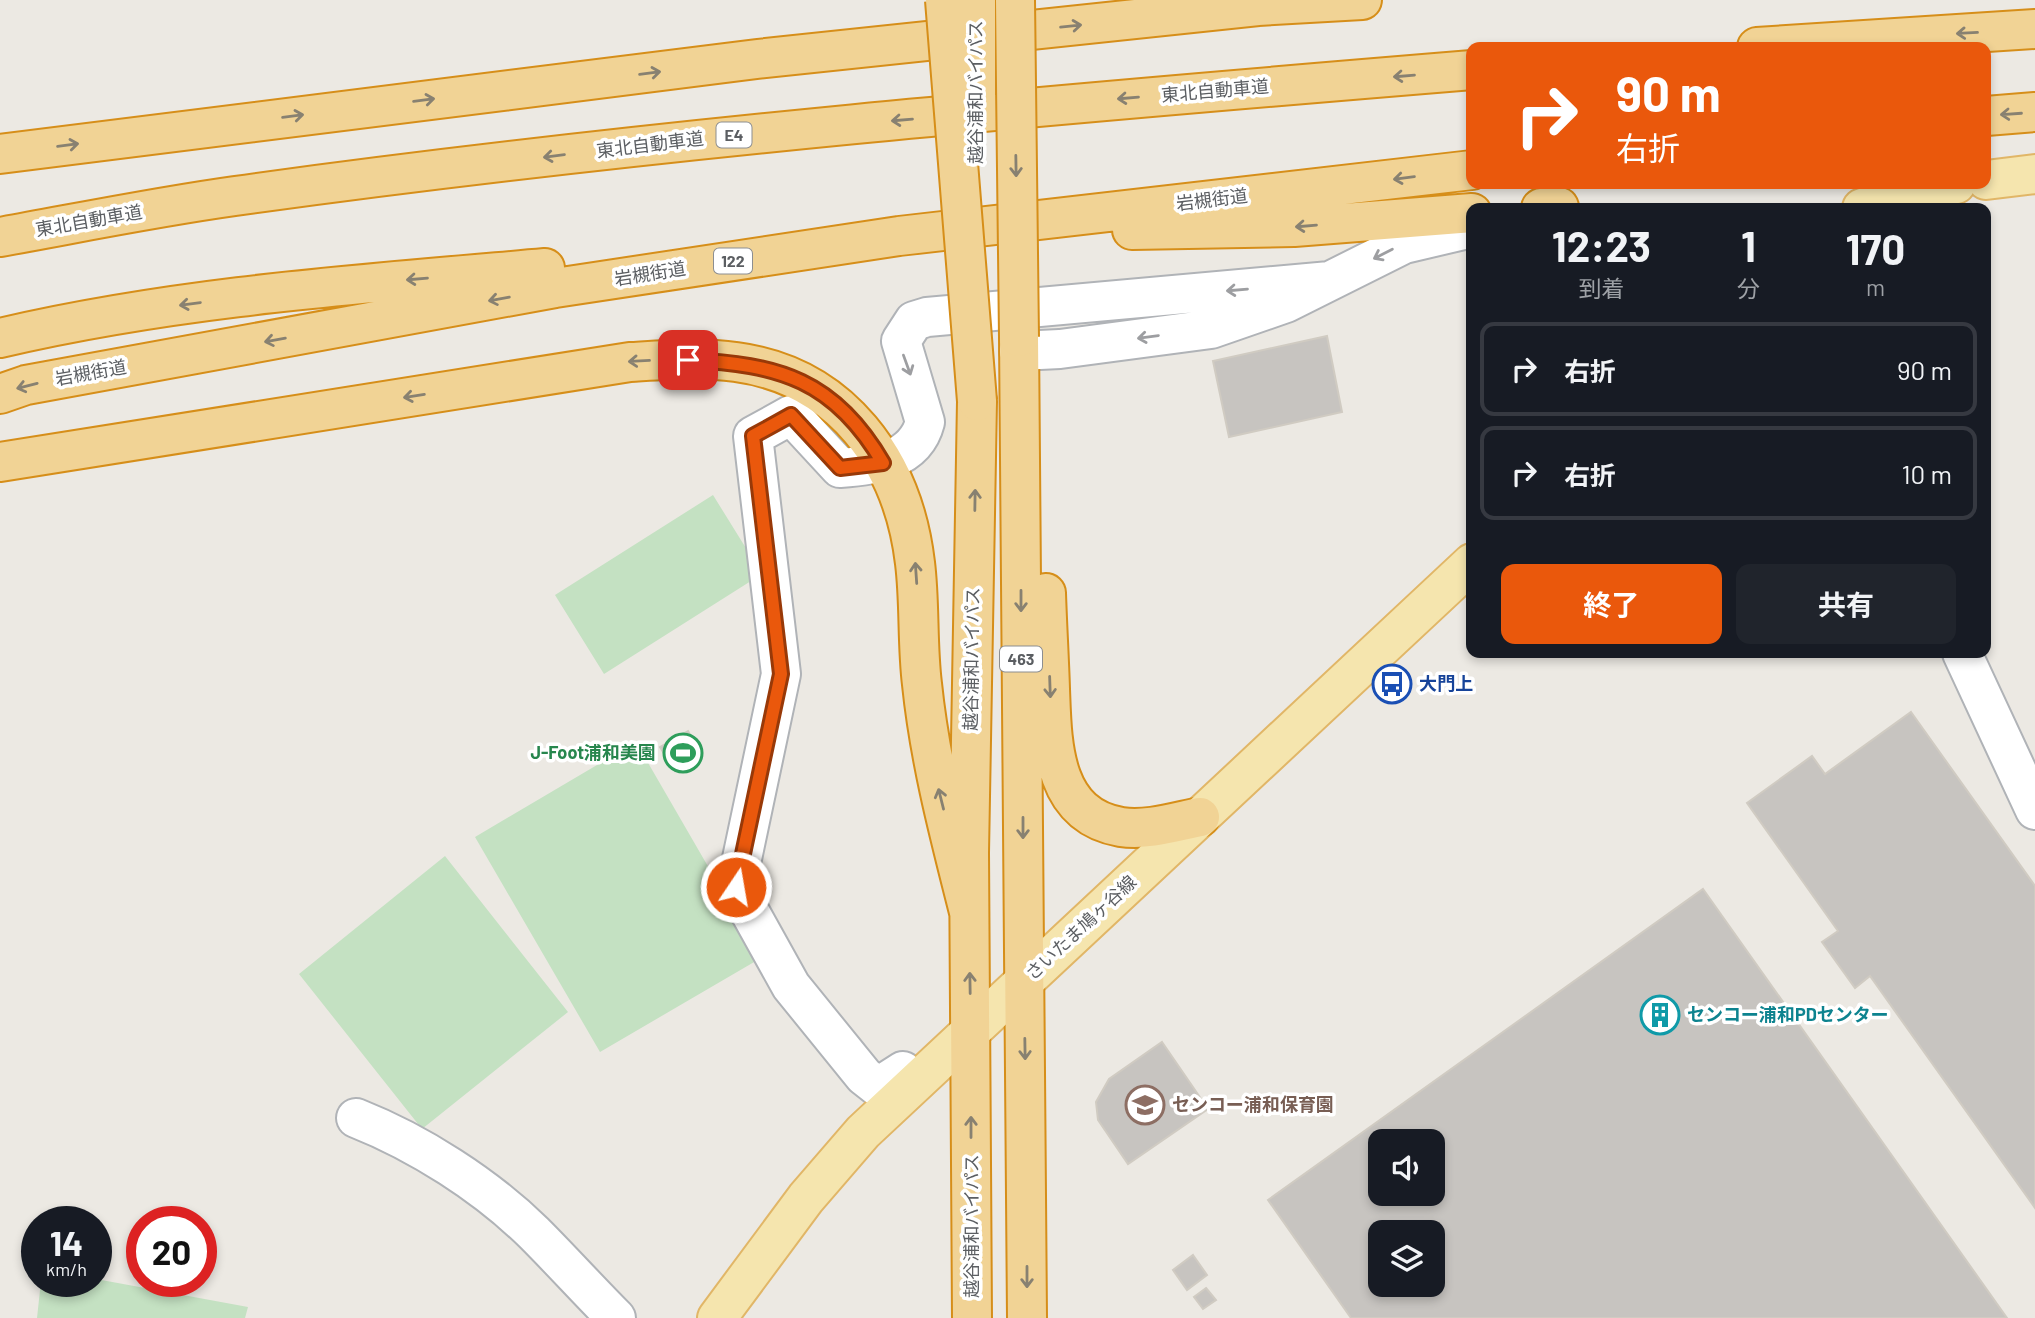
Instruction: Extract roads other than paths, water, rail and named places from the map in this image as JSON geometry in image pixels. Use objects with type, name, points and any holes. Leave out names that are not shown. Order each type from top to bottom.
[{"type":"highway","points":[[945,0],[977,401]]},
{"type":"highway","name":"越谷浦和バイパス","points":[[972,1318],[969,912],[977,401],[976,0]]},
{"type":"highway","name":"463","points":[[1015,0],[1027,1318]]},
{"type":"highway","points":[[0,154],[757,59],[1258,6],[1362,0]]},
{"type":"highway","points":[[1834,42],[2035,29]]},
{"type":"highway","name":"東北自動車道","points":[[0,237],[232,196],[688,140],[1106,100],[1466,71]]},
{"type":"highway","points":[[1991,116],[2035,112]]},
{"type":"highway","name":"岩槻街道","points":[[0,394],[26,385],[555,288],[899,236],[1466,171]]},
{"type":"highway","points":[[1055,218],[1142,232],[1294,227],[1466,213]]},
{"type":"highway","points":[[0,338],[75,320],[283,291],[899,236]]},
{"type":"highway","points":[[1019,344],[1045,576],[1052,737],[1056,767],[1068,794],[1097,819],[1121,827],[1149,827],[1200,817]]},
{"type":"highway","points":[[0,462],[630,362],[735,362],[778,371],[810,384],[839,407],[871,443],[893,480],[905,515],[915,562],[922,683],[934,774],[969,912]]},
{"type":"main road","points":[[1991,179],[2035,174]]},
{"type":"main road","points":[[1876,203],[1898,195],[1930,189]]},
{"type":"main road","name":"さいたま鳩ヶ谷線","points":[[717,1318],[806,1198],[863,1132],[1466,569]]},
{"type":"street","points":[[1019,344],[1060,349],[1210,329],[1286,303],[1404,244],[1466,229]]},
{"type":"street","points":[[903,1071],[878,1087],[864,1076],[791,986],[736,887],[781,674],[753,436],[791,415],[840,468],[883,463],[914,444],[922,435],[925,422],[902,353],[901,341],[914,321],[927,317],[1330,281]]},
{"type":"street","points":[[1964,658],[2035,810]]},
{"type":"street","points":[[356,1118],[395,1134],[440,1159],[532,1231],[616,1318]]},
{"type":"place","name":"大門上","points":[[1392,684]]},
{"type":"place","name":"J-Foot浦和美園","points":[[683,753]]},
{"type":"place","name":"センコー浦和PDセンター","points":[[1660,1015]]},
{"type":"place","name":"センコー浦和保育園","points":[[1145,1105]]}]
